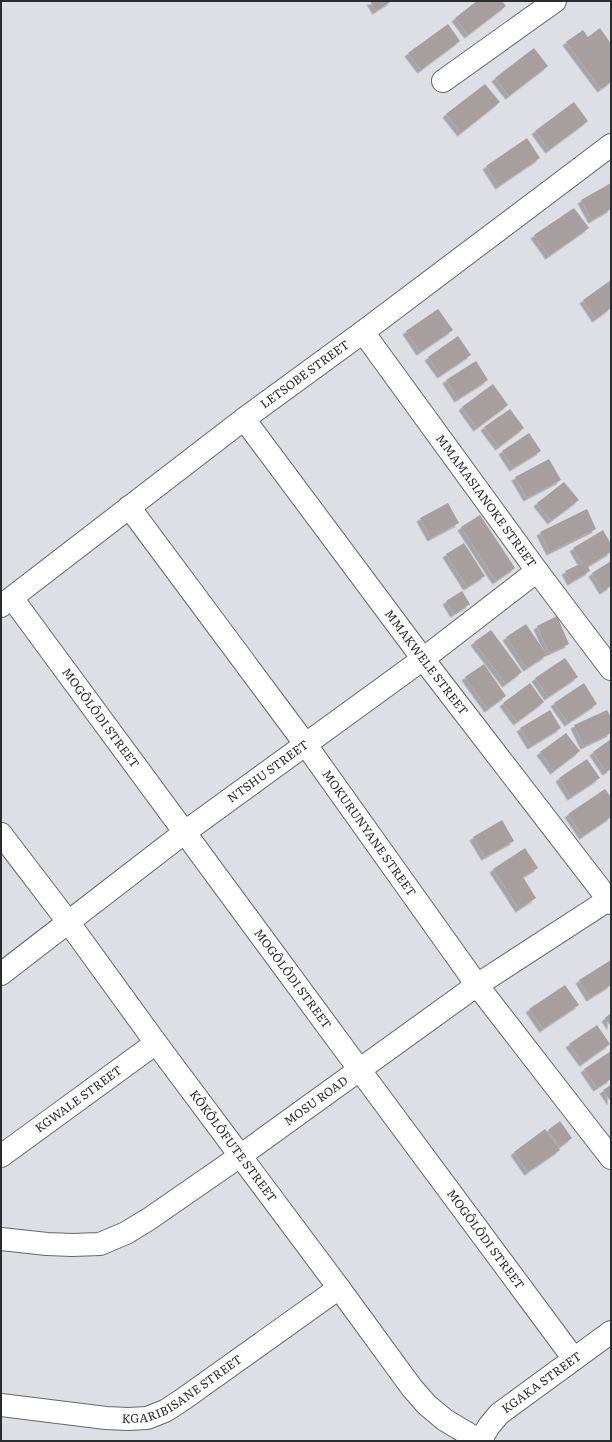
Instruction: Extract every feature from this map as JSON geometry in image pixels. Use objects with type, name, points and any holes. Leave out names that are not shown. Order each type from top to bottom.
[{"type":"street","points":[[443,82],[555,1]]},
{"type":"street","name":"LETSOBE STREET","points":[[7,602],[244,419],[363,332],[611,145]]},
{"type":"street","name":"MMAMASIANOKE STREET","points":[[363,332],[537,571],[611,669]]},
{"type":"street","name":"MMAKWELE STREET","points":[[244,419],[423,658],[610,900]]},
{"type":"street","name":"MOKURUNYANE STREET","points":[[129,507],[306,745],[477,984],[611,1158]]},
{"type":"street","name":"NTSHU STREET","points":[[1,974],[186,832],[423,658],[537,571]]},
{"type":"street","name":"MOGÔLÔDI STREET","points":[[7,602],[186,832],[574,1359]]},
{"type":"street","name":"KÔKÔLÔFUTE STREET","points":[[1,834],[69,923],[407,1382],[427,1405],[445,1420],[480,1441]]},
{"type":"street","name":"MOSU ROAD","points":[[1,1239],[47,1244],[100,1244],[126,1233],[149,1219],[240,1156],[477,984],[610,900]]},
{"type":"street","name":"KGWALE STREET","points":[[1,1156],[156,1043]]},
{"type":"street","name":"KGARIBISANE STREET","points":[[1,1405],[128,1420],[147,1418],[165,1411],[182,1400],[339,1288]]},
{"type":"street","name":"KGAKA STREET","points":[[480,1441],[489,1426],[499,1414],[611,1332]]},
{"type":"building","points":[[370,1],[392,1],[376,11]]},
{"type":"building","points":[[477,1],[502,1],[506,6],[468,35],[455,18]]},
{"type":"building","points":[[448,24],[460,41],[421,70],[408,53]]},
{"type":"building","points":[[600,28],[611,44],[611,82],[601,89],[566,42],[583,30],[588,37]]},
{"type":"building","points":[[534,48],[548,66],[509,96],[495,78]]},
{"type":"building","points":[[485,84],[500,102],[461,133],[446,114]]},
{"type":"building","points":[[574,102],[588,121],[549,150],[535,131]]},
{"type":"building","points":[[527,138],[540,158],[499,186],[486,166]]},
{"type":"building","points":[[611,183],[611,209],[592,220],[581,200]]},
{"type":"building","points":[[574,208],[589,228],[549,256],[534,235]]},
{"type":"building","points":[[611,280],[611,308],[596,319],[583,300]]},
{"type":"building","points":[[438,309],[453,330],[420,352],[406,331]]},
{"type":"building","points":[[458,336],[471,355],[441,375],[428,357]]},
{"type":"building","points":[[476,361],[488,380],[458,399],[446,380]]},
{"type":"building","points":[[493,384],[508,405],[477,428],[462,407]]},
{"type":"building","points":[[510,409],[524,428],[499,447],[484,427]]},
{"type":"building","points":[[529,433],[541,451],[513,468],[502,451]]},
{"type":"building","points":[[549,459],[561,480],[527,498],[515,477]]},
{"type":"building","points":[[564,482],[579,500],[551,521],[537,503]]},
{"type":"building","points":[[448,503],[459,523],[431,538],[420,518]]},
{"type":"building","points":[[587,509],[596,529],[550,552],[540,532]]},
{"type":"building","points":[[480,515],[515,568],[496,581],[461,527]]},
{"type":"building","points":[[603,530],[611,544],[611,552],[588,566],[590,571],[571,582],[565,571],[582,563],[573,548]]},
{"type":"building","points":[[464,543],[485,576],[467,587],[446,554]]},
{"type":"building","points":[[611,561],[611,586],[603,591],[592,573]]},
{"type":"building","points":[[462,591],[470,604],[454,614],[446,601]]},
{"type":"building","points":[[557,616],[569,644],[549,653],[537,626]]},
{"type":"building","points":[[526,624],[547,655],[527,668],[506,637]]},
{"type":"building","points":[[491,630],[522,672],[506,684],[474,642]]},
{"type":"building","points":[[565,658],[578,677],[548,697],[535,678]]},
{"type":"building","points":[[484,664],[506,696],[488,709],[465,677]]},
{"type":"building","points":[[530,683],[544,702],[517,722],[503,703]]},
{"type":"building","points":[[584,683],[597,704],[568,723],[554,703]]},
{"type":"building","points":[[550,710],[561,728],[531,746],[520,728]]},
{"type":"building","points":[[607,710],[611,717],[611,733],[584,746],[574,725]]},
{"type":"building","points":[[566,733],[580,751],[554,771],[540,752]]},
{"type":"building","points":[[611,739],[611,769],[606,772],[593,752]]},
{"type":"building","points":[[587,759],[600,778],[571,797],[559,778]]},
{"type":"building","points":[[605,789],[611,797],[611,817],[583,836],[568,814]]},
{"type":"building","points":[[502,820],[514,841],[485,857],[473,837]]},
{"type":"building","points":[[525,848],[538,868],[523,877],[536,898],[519,909],[493,869]]},
{"type":"building","points":[[611,960],[611,985],[590,998],[579,980]]},
{"type":"building","points":[[565,985],[579,1005],[543,1029],[529,1009]]},
{"type":"building","points":[[611,1013],[611,1027],[605,1018]]},
{"type":"building","points":[[597,1025],[610,1044],[583,1063],[569,1044]]},
{"type":"building","points":[[611,1051],[611,1079],[597,1088],[584,1069]]},
{"type":"building","points":[[611,1085],[611,1102],[603,1090]]},
{"type":"building","points":[[560,1121],[572,1138],[560,1147],[548,1130]]},
{"type":"building","points":[[545,1129],[560,1150],[528,1172],[514,1152]]}]
